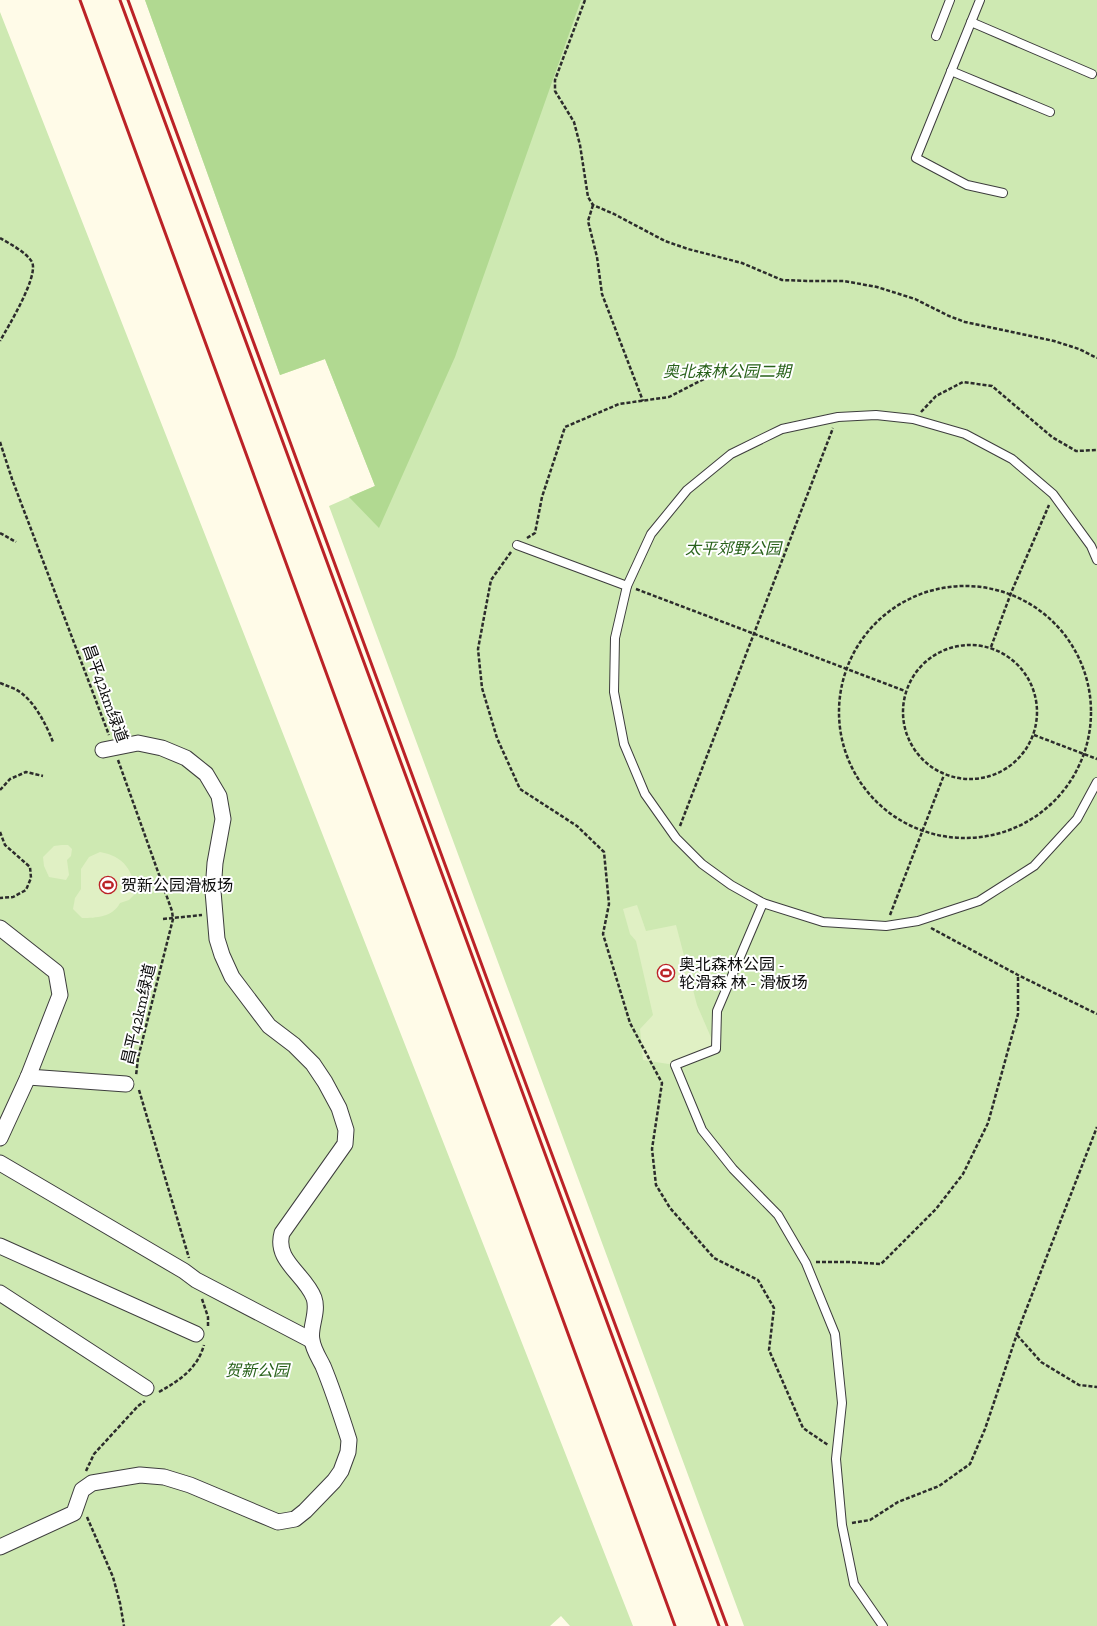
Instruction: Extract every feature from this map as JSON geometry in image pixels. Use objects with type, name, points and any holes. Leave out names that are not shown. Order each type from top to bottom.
[{"type":"street","points":[[0,1547],[74,1513],[82,1490],[92,1483],[140,1475],[164,1477],[190,1485],[278,1522],[295,1519],[305,1511],[334,1481],[341,1471],[349,1446],[349,1440],[341,1414],[311,1340],[315,1314],[314,1299],[308,1286],[284,1256],[280,1242],[282,1233],[345,1144],[346,1130],[339,1108],[313,1064],[294,1045],[269,1026],[232,977],[222,955],[217,938],[213,891],[215,863],[223,819],[219,796],[206,774],[186,758],[162,748],[138,743],[108,748]]},
{"type":"street","points":[[0,928],[56,972],[60,995],[28,1077],[0,1138]]},
{"type":"street","points":[[28,1077],[133,1084]]},
{"type":"street","points":[[0,1163],[184,1271],[196,1280],[311,1340]]},
{"type":"street","points":[[0,1246],[203,1337]]},
{"type":"street","points":[[0,1293],[150,1393]]},
{"type":"lane","points":[[936,36],[950,0]]},
{"type":"lane","points":[[980,0],[916,158],[967,185],[1003,193]]},
{"type":"lane","points":[[971,22],[1092,74]]},
{"type":"lane","points":[[951,71],[1050,112]]},
{"type":"lane","points":[[1097,560],[1091,546],[1053,494],[1012,459],[965,434],[913,419],[876,415],[838,416],[782,430],[731,454],[692,485],[651,534],[627,586],[615,638],[614,692],[624,744],[645,794],[676,838],[707,868],[731,885],[763,903],[823,922],[886,926],[918,922],[979,901],[1034,866],[1077,819],[1097,782]]},
{"type":"lane","points":[[517,545],[627,586]]},
{"type":"lane","points":[[763,903],[717,1011],[716,1049],[675,1065],[702,1130],[733,1169],[778,1215],[806,1262],[835,1334],[842,1403],[836,1459],[842,1525],[854,1584],[883,1626]]},
{"type":"path","points":[[585,0],[555,80],[555,91],[574,122],[580,145],[588,197],[593,205],[614,214],[665,241],[688,250],[742,263],[782,280],[844,281],[877,287],[915,299],[949,316],[965,322],[1054,342],[1079,350],[1097,358]]},
{"type":"path","points":[[593,205],[588,221],[598,257],[602,294],[643,401]]},
{"type":"path","points":[[0,238],[32,262],[34,269],[23,298],[0,341]]},
{"type":"path","points":[[704,379],[669,398],[619,404],[565,427],[542,497],[535,533],[517,545],[491,580],[478,649],[482,688],[497,738],[520,789],[577,826],[604,852],[609,904],[602,934],[630,1023],[662,1083],[652,1149],[656,1185],[670,1208],[714,1258],[758,1280],[774,1308],[769,1350],[803,1428],[831,1447]]},
{"type":"path","points":[[913,419],[936,396],[963,382],[992,386],[1052,437],[1076,451],[1097,450]]},
{"type":"path","points":[[676,838],[838,416]]},
{"type":"path","name":"昌平42km绿道","points":[[0,442],[108,748],[172,910],[173,919],[138,1058],[133,1084],[208,1318],[197,1362],[189,1372],[177,1382],[150,1393],[94,1454],[88,1464],[82,1490],[84,1510],[113,1577],[124,1626]]},
{"type":"path","points":[[991,647],[1011,593],[1053,494]]},
{"type":"path","points":[[0,533],[16,542]]},
{"type":"path","points":[[961,584],[1011,593],[1053,619],[1082,659],[1093,706],[1086,755],[1060,798],[1020,827],[971,839],[922,831],[887,812],[876,801],[860,783],[843,748],[838,708],[845,669],[871,626],[912,596],[961,584]]},
{"type":"path","points":[[627,586],[905,691]]},
{"type":"path","points":[[964,644],[991,647],[1015,661],[1031,682],[1038,708],[1034,735],[1023,754],[1007,769],[987,777],[965,780],[944,774],[923,761],[908,740],[902,716],[905,691],[918,668],[939,651],[964,644]]},
{"type":"path","points":[[0,684],[16,690],[36,707],[48,728],[53,742]]},
{"type":"path","points":[[1034,735],[1097,759]]},
{"type":"path","points":[[0,790],[10,779],[26,772],[43,776]]},
{"type":"path","points":[[886,926],[944,774]]},
{"type":"path","points":[[0,832],[5,845],[30,867],[31,878],[26,890],[13,897],[0,898]]},
{"type":"path","points":[[163,919],[215,913]]},
{"type":"path","points":[[918,922],[1018,975],[1097,1014]]},
{"type":"path","points":[[806,1262],[881,1264],[936,1209],[963,1174],[988,1123],[1018,1014],[1018,975]]},
{"type":"path","points":[[842,1525],[870,1520],[898,1502],[939,1486],[970,1464],[985,1429],[1017,1334],[1097,1127]]},
{"type":"path","points":[[1017,1334],[1041,1362],[1079,1385],[1097,1387]]},
{"type":"green space","name":"奥北森林公园二期","points":[[145,0],[1097,0],[1097,1626],[744,1626],[329,506],[375,486],[325,359],[280,375]]},
{"type":"green space","points":[[145,0],[581,0],[455,357],[379,528],[349,497],[375,486],[325,359],[280,375]]},
{"type":"green space","name":"贺新公园","points":[[0,12],[633,1626],[570,1626],[561,1616],[550,1626],[0,1626]]},
{"type":"green space","points":[[68,845],[72,849],[71,856],[67,860],[69,875],[66,880],[49,877],[44,866],[43,857],[54,846]]},
{"type":"green space","name":"贺新公园滑板场","points":[[100,852],[115,857],[126,866],[132,878],[135,894],[129,900],[120,903],[117,908],[109,914],[93,918],[82,918],[73,909],[75,898],[81,889],[81,869],[89,857]]},
{"type":"green space","name":"奥北森林公园 - 轮滑森 林 - 滑板场","points":[[637,905],[646,931],[676,925],[697,1005],[716,1049],[675,1065],[643,1060],[640,1029],[653,1015],[636,941],[630,934],[623,909]]},
{"type":"railway","points":[[80,0],[675,1626]]},
{"type":"railway","points":[[120,0],[719,1626]]},
{"type":"railway","points":[[128,0],[495,1001],[727,1626]]},
{"type":"place","name":"贺新公园滑板场","points":[[108,885]]},
{"type":"place","name":"奥北森林公园 - 轮滑森 林 - 滑板场","points":[[666,973]]},
{"type":"park label","name":"太平郊野公园","points":[[733,548]]}]
